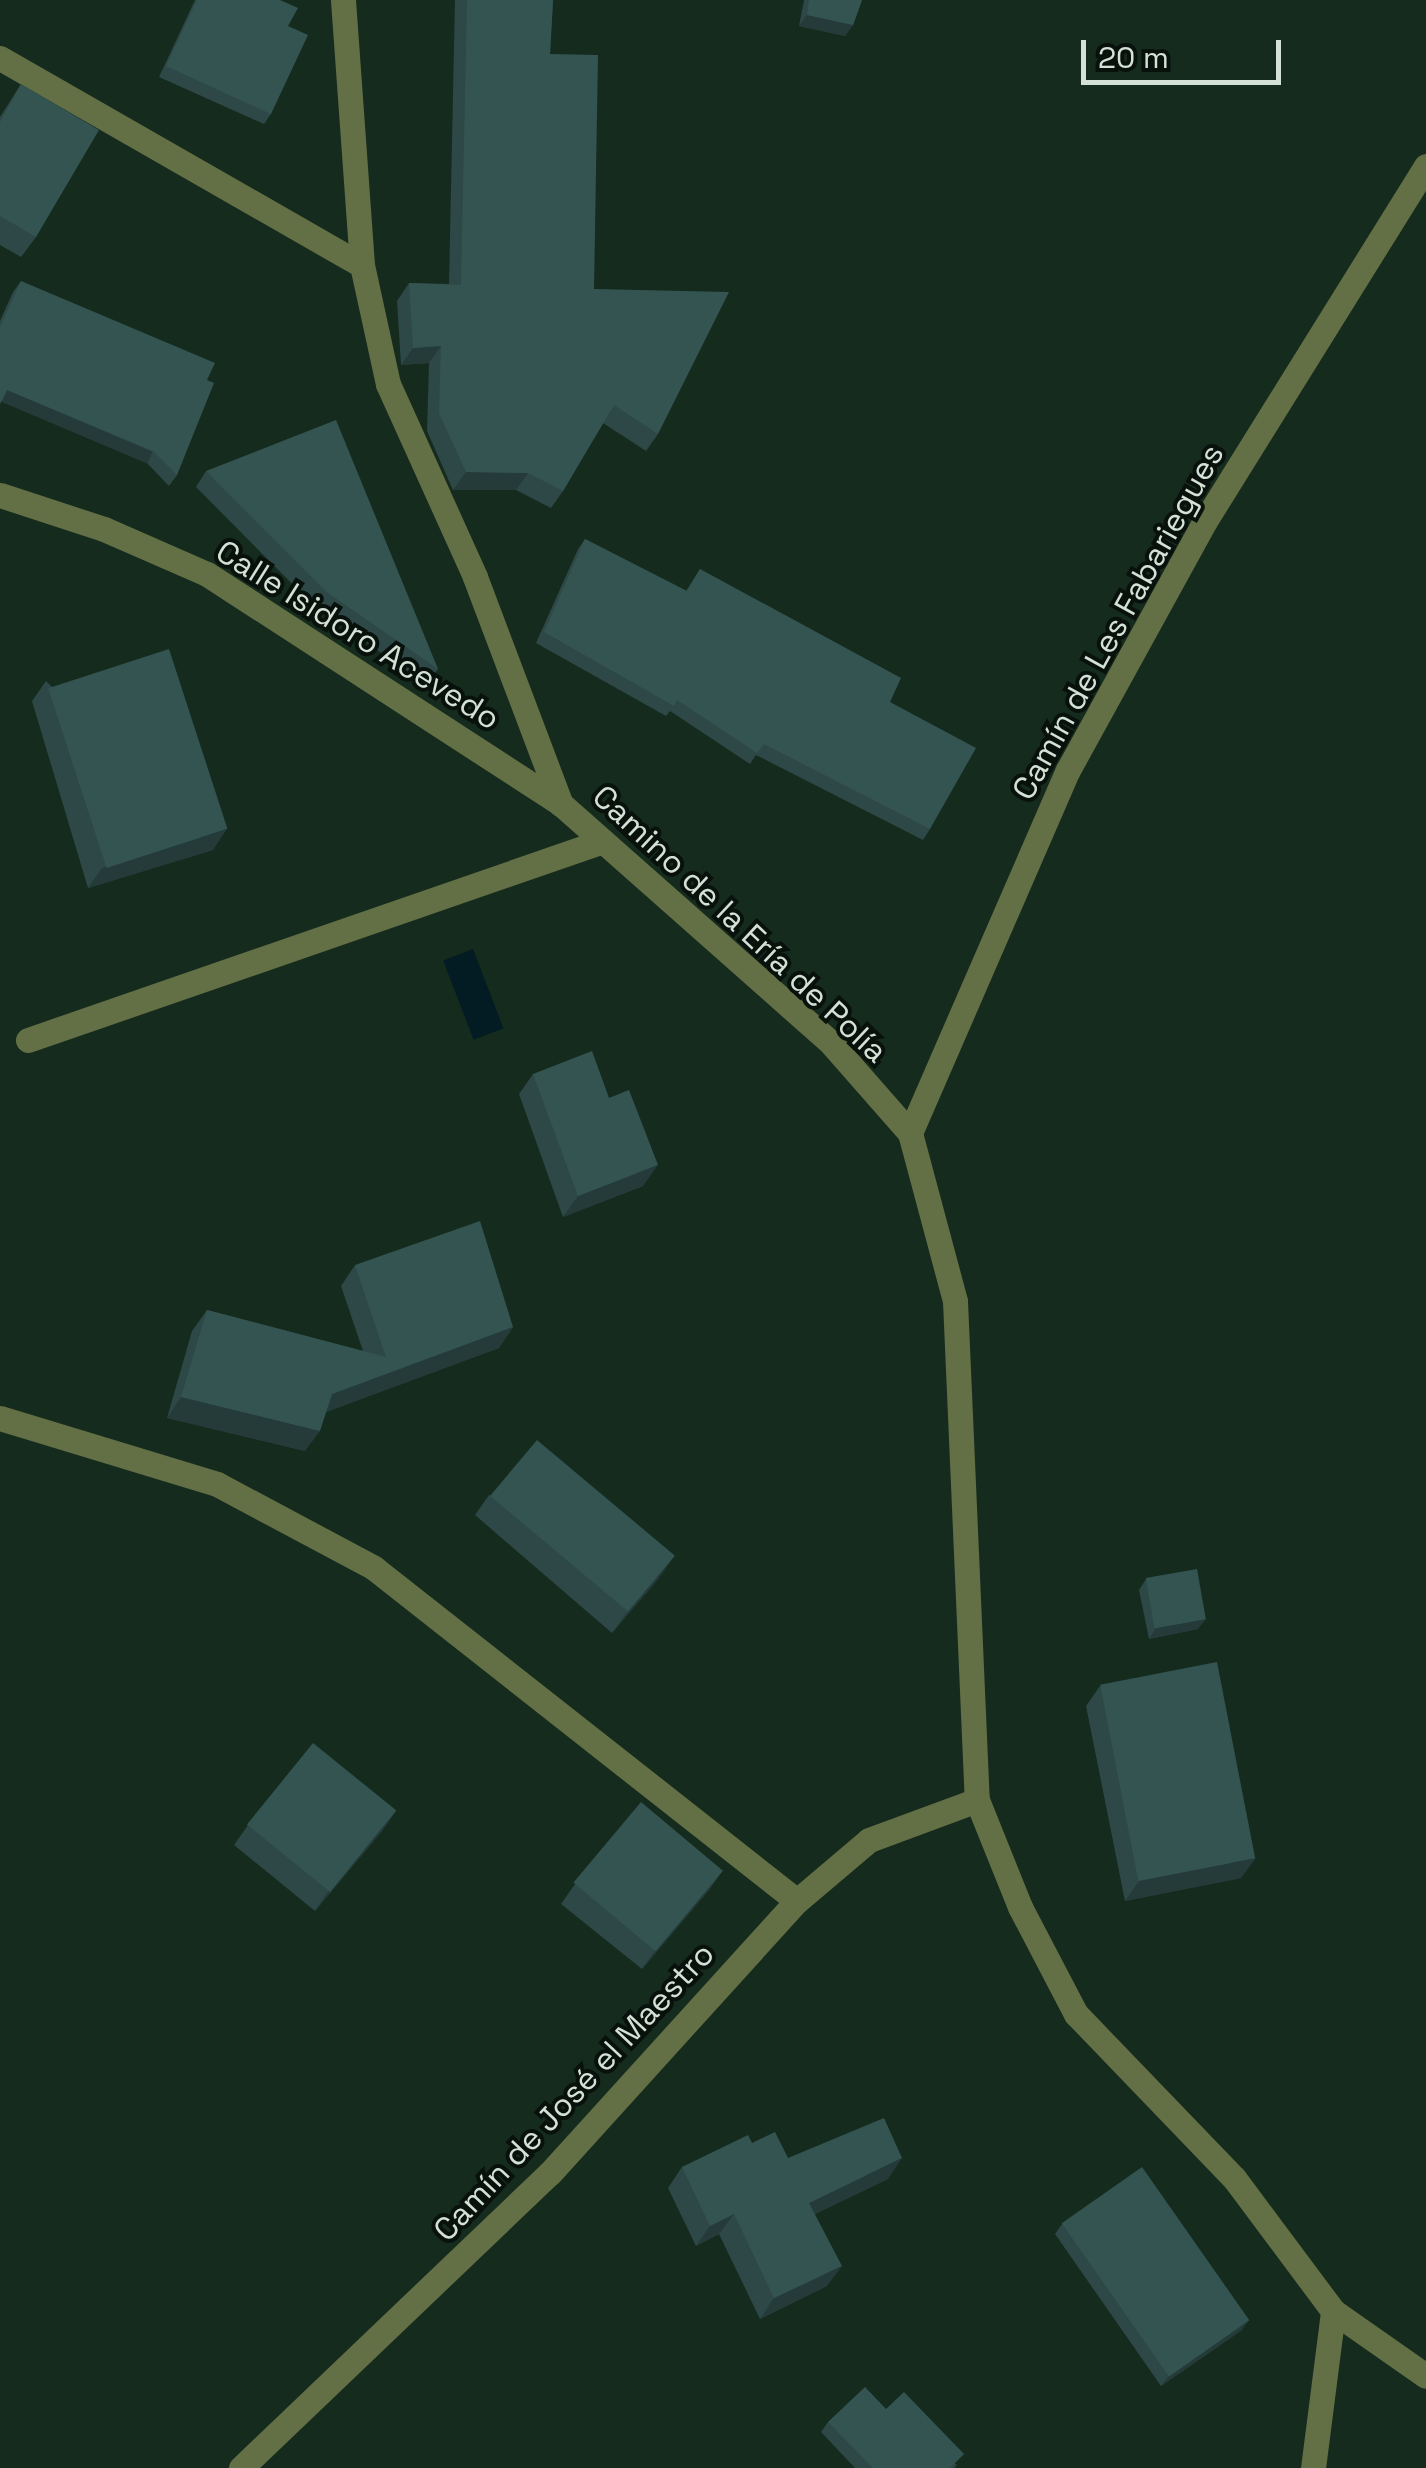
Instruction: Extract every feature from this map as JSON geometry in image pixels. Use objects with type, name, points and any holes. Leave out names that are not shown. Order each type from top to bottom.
[{"type":"street","name":"Camino de la Ería de Polía","points":[[343,0],[362,266],[388,384],[475,577],[561,804],[831,1043],[910,1133],[955,1301],[978,1800],[1020,1907],[1076,2014],[1234,2178],[1333,2311],[1426,2376]]},
{"type":"street","points":[[0,58],[362,266]]},
{"type":"street","name":"Camín de Les Fabariegues","points":[[910,1133],[1068,770],[1205,521],[1426,166]]},
{"type":"street","name":"Calle Isidoro Acevedo","points":[[0,495],[104,529],[207,574],[561,804]]},
{"type":"street","points":[[28,1040],[603,841]]},
{"type":"street","points":[[0,1418],[217,1484],[374,1568],[797,1901]]},
{"type":"street","name":"Camín de José el Maestro","points":[[241,2468],[550,2173],[797,1901],[868,1840],[978,1800]]},
{"type":"street","points":[[1313,2468],[1333,2311]]},
{"type":"water","points":[[473,949],[503,1028],[474,1040],[443,960]]},
{"type":"building","points":[[197,0],[280,0],[298,8],[288,26],[308,35],[271,114],[166,66]]},
{"type":"building","points":[[467,0],[553,0],[550,54],[598,55],[594,289],[729,292],[658,434],[614,405],[563,491],[528,473],[466,472],[439,413],[441,346],[413,348],[409,283],[461,285]]},
{"type":"building","points":[[809,0],[862,0],[853,25],[807,15]]},
{"type":"building","points":[[21,84],[99,130],[36,237],[0,216],[0,122]]},
{"type":"building","points":[[21,281],[215,363],[207,380],[214,383],[177,475],[153,451],[7,390],[0,404],[0,327]]},
{"type":"building","points":[[336,420],[438,669],[328,593],[206,471]]},
{"type":"building","points":[[585,539],[687,591],[700,569],[901,678],[890,702],[976,748],[930,829],[764,744],[757,753],[677,700],[674,706],[544,632]]},
{"type":"building","points":[[169,649],[227,829],[107,868],[48,688]]},
{"type":"building","points":[[592,1051],[609,1098],[629,1090],[658,1165],[578,1196],[533,1074]]},
{"type":"building","points":[[480,1221],[513,1327],[332,1394],[320,1431],[181,1397],[207,1310],[386,1357],[355,1265]]},
{"type":"building","points":[[537,1440],[675,1556],[628,1612],[490,1496]]},
{"type":"building","points":[[1197,1569],[1206,1619],[1155,1628],[1146,1578]]},
{"type":"building","points":[[1217,1662],[1255,1858],[1138,1881],[1100,1685]]},
{"type":"building","points":[[313,1743],[396,1810],[330,1892],[247,1825]]},
{"type":"building","points":[[641,1802],[723,1871],[655,1951],[574,1882]]},
{"type":"building","points":[[884,2118],[902,2158],[809,2203],[842,2266],[774,2298],[734,2214],[710,2226],[682,2167],[748,2135],[752,2143],[775,2132],[788,2158]]},
{"type":"building","points":[[1142,2167],[1249,2320],[1169,2376],[1062,2223]]},
{"type":"building","points":[[865,2387],[886,2409],[904,2392],[964,2454],[950,2468],[873,2468],[828,2422]]}]
